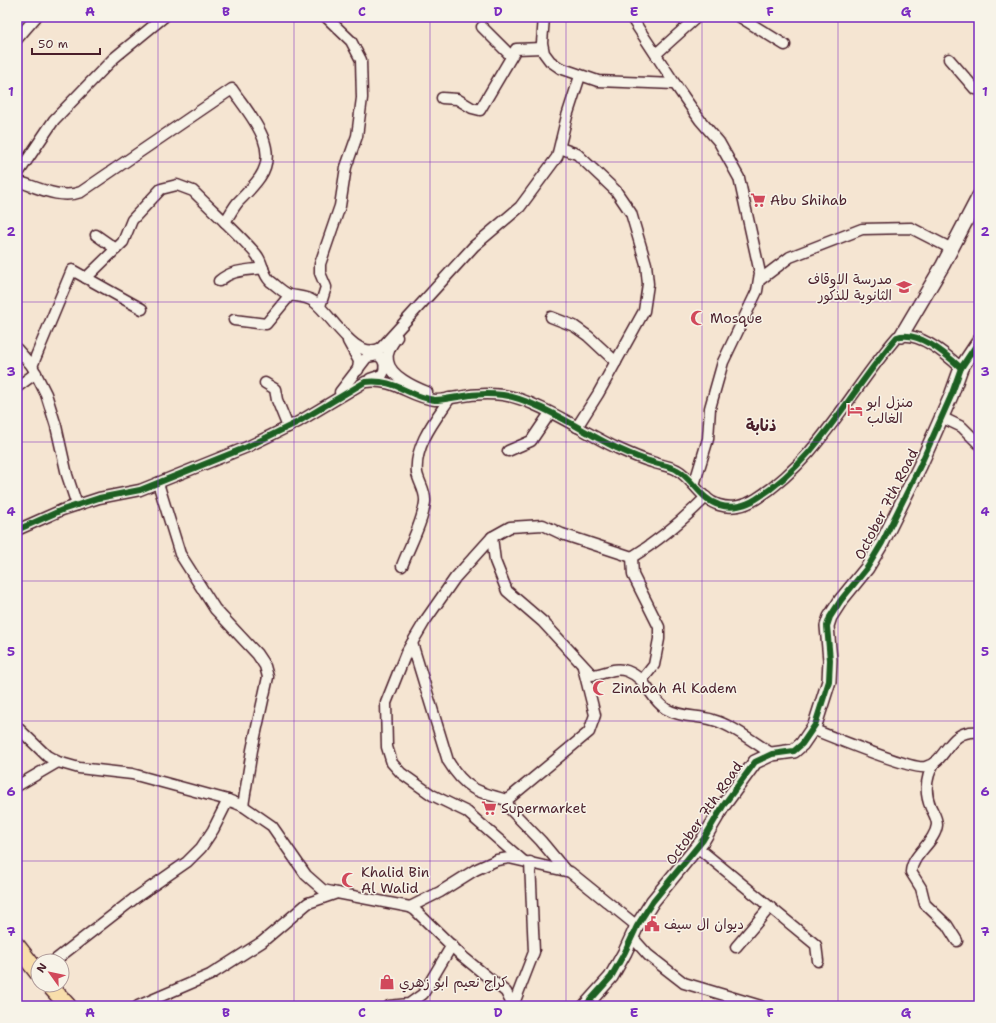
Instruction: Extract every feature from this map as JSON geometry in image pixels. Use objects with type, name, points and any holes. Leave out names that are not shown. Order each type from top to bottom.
[{"type":"main road","points":[[17,946],[30,963]]},
{"type":"main road","points":[[56,993],[66,1005]]},
{"type":"street","points":[[17,39],[21,26],[36,17]]},
{"type":"street","points":[[17,176],[54,120],[114,58],[164,17]]},
{"type":"street","points":[[320,306],[326,287],[320,273],[320,264],[340,206],[346,167],[357,136],[362,98],[362,60],[350,41],[326,17]]},
{"type":"street","points":[[544,17],[542,48],[546,57],[555,65],[580,76],[598,81],[675,84]]},
{"type":"street","points":[[631,17],[700,120],[719,142],[739,178],[761,279],[757,291],[723,362],[710,408],[708,439],[694,485]]},
{"type":"street","points":[[656,54],[697,17]]},
{"type":"street","points":[[740,17],[785,46]]},
{"type":"street","points":[[482,27],[511,56]]},
{"type":"street","points":[[442,98],[457,99],[472,108],[480,110],[488,99],[516,49],[542,48]]},
{"type":"street","points":[[949,59],[975,89],[979,89]]},
{"type":"street","points":[[86,278],[123,242],[132,220],[158,191],[165,187],[177,185],[193,191],[225,222],[258,257],[270,280],[290,295],[306,297],[320,306],[344,334],[362,349],[373,352],[381,348],[414,310],[474,246],[520,207],[558,157],[567,116],[580,76]]},
{"type":"street","points":[[17,181],[59,194],[74,194],[81,192],[232,89],[263,134],[266,148],[266,163],[261,175],[237,204],[225,222]]},
{"type":"street","points":[[560,148],[577,154],[616,192],[631,213],[645,258],[648,284],[644,310],[616,362],[577,427]]},
{"type":"street","points":[[901,336],[952,249],[979,196]]},
{"type":"street","points":[[761,279],[790,257],[862,229],[911,228],[952,249]]},
{"type":"street","points":[[96,235],[116,249]]},
{"type":"street","points":[[219,281],[232,272],[244,272],[263,268]]},
{"type":"street","points":[[17,387],[34,370],[72,270],[142,309]]},
{"type":"street","points":[[234,320],[266,324],[290,295]]},
{"type":"street","points":[[414,310],[390,348],[388,362],[392,369],[406,382],[420,389],[450,398]]},
{"type":"street","points":[[551,317],[574,326],[588,336],[616,362]]},
{"type":"street","points":[[344,334],[359,361],[358,370]]},
{"type":"street","points":[[365,382],[386,381],[419,396],[435,400],[489,394],[505,395],[550,413],[632,455],[677,470],[706,497],[717,505],[731,507],[743,505],[755,500],[779,481],[814,446],[897,337],[905,334],[915,336],[948,356],[961,368]]},
{"type":"street","name":"October 7th Road","points":[[585,1006],[611,977],[634,932],[653,901],[697,847],[730,796],[755,762],[772,754],[794,751],[802,744],[812,730],[821,709],[829,681],[830,660],[827,626],[830,617],[840,600],[867,568],[882,543],[941,417],[961,368],[979,341]]},
{"type":"street","points":[[17,349],[34,370],[51,409],[67,475],[77,505]]},
{"type":"street","points":[[17,530],[77,505],[99,498],[140,490],[247,447],[288,427],[333,400],[382,374],[385,368],[384,361],[378,355],[370,355],[364,360],[358,370],[333,400]]},
{"type":"street","points":[[265,383],[275,389],[276,400],[288,427]]},
{"type":"street","points":[[402,566],[425,502],[424,490],[417,471],[421,446],[450,398]]},
{"type":"street","points":[[508,451],[531,440],[550,413]]},
{"type":"street","points":[[941,417],[962,427],[979,444]]},
{"type":"street","points":[[158,483],[180,554],[215,609],[257,654],[267,672],[268,677],[252,750],[243,806]]},
{"type":"street","points":[[513,1006],[534,952],[526,861],[466,812],[432,795],[401,773],[389,758],[386,703],[412,642],[455,578],[492,537],[510,527],[543,525],[562,534],[632,557],[652,545],[678,524],[706,497]]},
{"type":"street","points":[[492,537],[495,561],[507,591],[543,622],[592,674],[597,675],[610,669],[622,669],[642,680],[656,699],[666,709],[684,716],[720,722],[772,754]]},
{"type":"street","points":[[632,557],[633,575],[659,627],[660,639],[654,665],[642,680]]},
{"type":"street","points":[[412,642],[448,761],[455,772],[473,789],[507,800],[513,812],[541,841],[565,870],[634,932],[648,955],[684,983],[760,1006]]},
{"type":"street","points":[[507,800],[589,732],[595,716],[583,664]]},
{"type":"street","points":[[17,727],[47,756],[58,762],[79,768],[132,774],[228,800],[243,806],[272,826],[306,875],[324,890],[337,894],[410,907],[415,910],[452,945],[506,992],[513,1006]]},
{"type":"street","points":[[812,730],[920,768],[934,763]]},
{"type":"street","points":[[957,941],[947,925],[925,904],[921,888],[911,872],[913,864],[936,828],[936,818],[929,804],[926,790],[928,776],[934,763],[956,737],[967,732],[979,732]]},
{"type":"street","points":[[17,786],[58,762]]},
{"type":"street","points":[[64,953],[135,898],[191,859],[213,830],[228,800]]},
{"type":"street","points":[[697,847],[816,945],[818,961]]},
{"type":"street","points":[[410,907],[440,892],[475,870],[497,860],[510,858],[565,870]]},
{"type":"street","points":[[138,1006],[210,975],[262,942],[308,903],[337,894]]},
{"type":"street","points":[[736,947],[770,907]]},
{"type":"street","points":[[389,1006],[409,1004],[423,994],[452,945]]},
{"type":"cycle path","points":[[17,530],[62,510],[99,498],[140,490],[247,447],[298,422],[365,382],[394,385],[417,395],[435,400],[486,394],[517,398],[546,410],[623,451],[677,470],[707,499],[719,505],[728,507],[738,506],[756,499],[778,483],[798,465],[832,424],[897,337],[914,337],[923,340],[940,350],[961,368]]},
{"type":"cycle path","points":[[585,1006],[611,977],[637,926],[653,901],[703,840],[723,806],[755,762],[772,754],[794,751],[802,744],[815,725],[829,681],[830,660],[827,626],[830,617],[841,600],[867,568],[882,543],[920,466],[951,396],[961,368],[979,341]]},
{"type":"place","name":"Abu Shihab","points":[[758,200]]},
{"type":"place","name":"مدرسة الاوقاف الثانوية للذكور","points":[[904,287]]},
{"type":"place","name":"Mosque","points":[[698,318]]},
{"type":"place","name":"منزل ابو الغالب","points":[[855,410]]},
{"type":"place","name":"Zinabah Al Kadem","points":[[600,688]]},
{"type":"place","name":"Supermarket","points":[[489,808]]},
{"type":"place","name":"Khalid Bin Al Walid","points":[[349,880]]},
{"type":"place","name":"ديوان ال سيف","points":[[652,924]]},
{"type":"place","name":"كراج نعيم ابو زهري","points":[[387,982]]},
{"type":"district","name":"ذنابة","points":[[761,425]]}]
